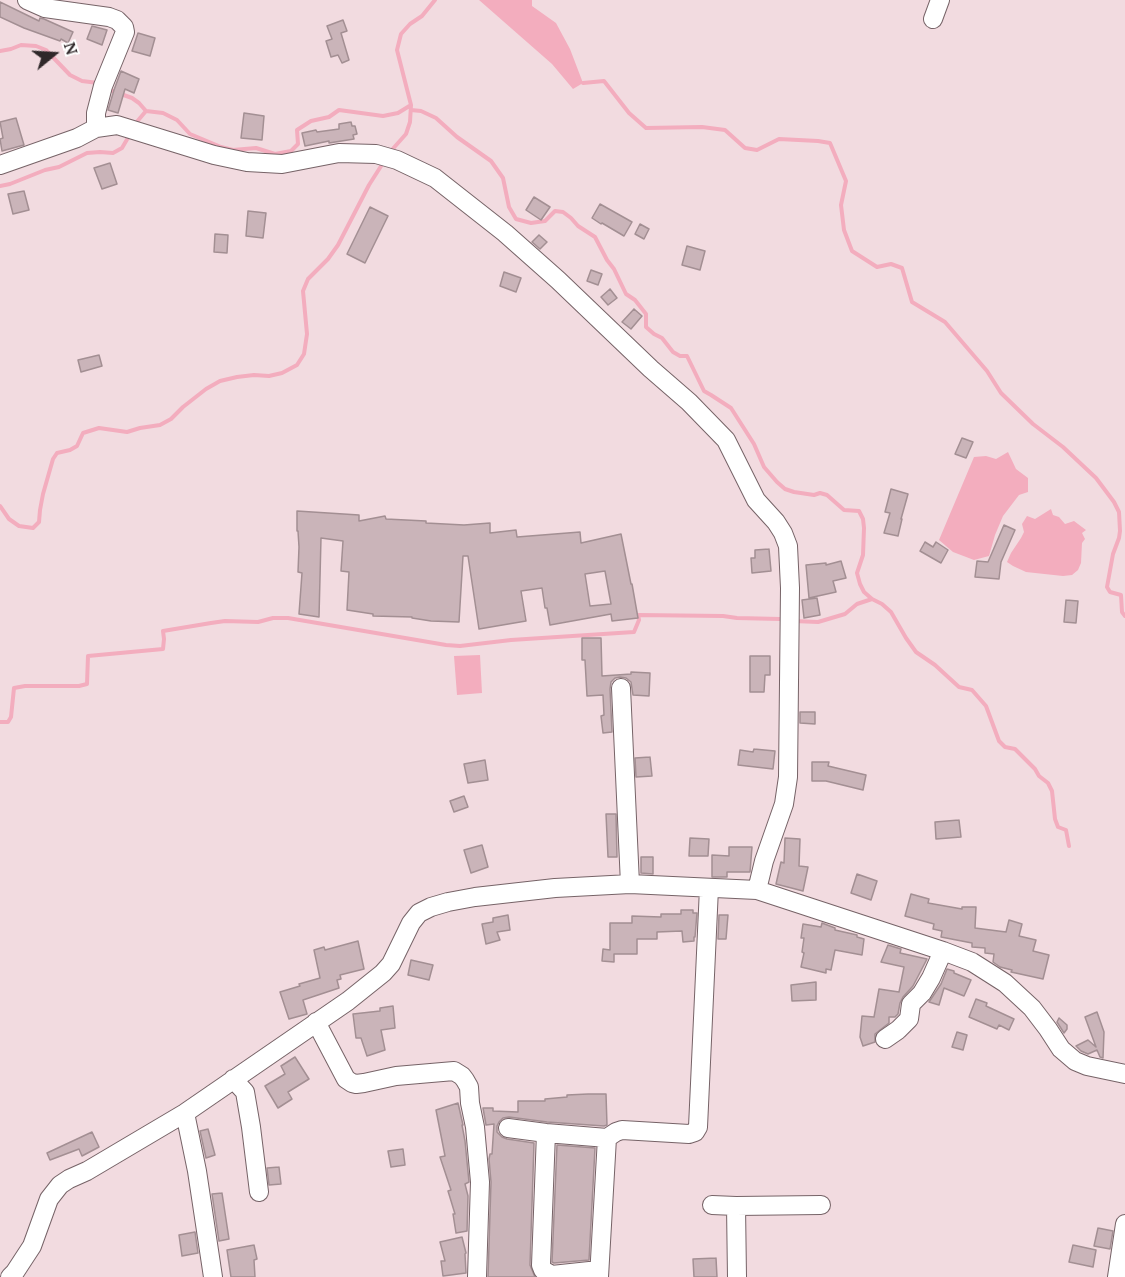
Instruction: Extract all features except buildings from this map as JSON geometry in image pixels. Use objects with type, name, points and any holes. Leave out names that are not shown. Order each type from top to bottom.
[{"type":"street","points":[[27,0],[45,8],[117,20],[124,27],[125,32],[98,104],[96,128]]},
{"type":"street","points":[[933,19],[940,0]]},
{"type":"street","points":[[0,165],[77,138],[96,128],[117,125],[214,155],[248,162],[282,164],[339,153],[376,154],[397,160],[435,178],[505,234],[698,410],[726,440],[756,500],[776,522],[788,546],[790,588],[788,777],[784,804],[764,861],[757,890]]},
{"type":"street","points":[[621,688],[630,884]]},
{"type":"street","points":[[10,1277],[32,1246],[49,1199],[60,1185],[87,1172],[185,1113],[348,1001],[391,964],[411,923],[419,914],[431,907],[475,897],[555,888],[630,884],[757,890],[972,962],[1005,983],[1032,1008],[1061,1049],[1075,1061],[1087,1066],[1125,1074]]},
{"type":"street","points":[[508,1128],[607,1138],[622,1130],[689,1134],[695,1132],[698,1127],[710,888]]},
{"type":"street","points":[[885,1039],[909,1020],[911,1004],[922,993],[943,951]]},
{"type":"street","points":[[316,1022],[346,1078],[352,1083],[453,1071],[465,1080],[469,1087],[475,1127],[480,1182],[477,1277]]},
{"type":"street","points":[[233,1079],[245,1092],[259,1192]]},
{"type":"street","points":[[185,1113],[197,1171],[213,1277]]},
{"type":"street","points":[[546,1133],[541,1265],[543,1270],[552,1275],[599,1274],[607,1138]]},
{"type":"street","points":[[712,1205],[821,1205]]},
{"type":"street","points":[[736,1206],[737,1277]]},
{"type":"street","points":[[1117,1277],[1124,1245],[1125,1224]]},
{"type":"shaded area","points":[[479,0],[532,0],[532,6],[556,23],[570,49],[583,83],[573,89],[552,64]]},
{"type":"shaded area","points":[[1008,452],[1016,469],[1028,478],[1028,492],[1019,495],[1003,516],[989,556],[974,560],[953,552],[939,540],[974,457],[986,456],[996,459]]},
{"type":"shaded area","points":[[1051,509],[1053,515],[1059,517],[1065,524],[1074,521],[1086,530],[1082,533],[1085,539],[1082,543],[1081,563],[1072,575],[1026,572],[1007,562],[1024,532],[1022,524],[1027,516],[1035,519]]},
{"type":"shaded area","points":[[480,655],[482,693],[457,695],[454,656]]},
{"type":"waterway","points":[[390,152],[406,134],[410,122],[411,105],[397,50],[401,34],[422,16],[435,0]]},
{"type":"waterway","points":[[0,51],[21,45],[36,46],[46,50],[70,75],[82,81],[98,83]]},
{"type":"waterway","points":[[583,83],[604,81],[629,113],[646,128],[702,127],[725,130],[745,148],[757,150],[779,139],[830,143],[846,181],[841,205],[844,230],[852,251],[877,267],[891,264],[902,268],[912,302],[945,322],[987,371],[1001,393],[1096,478],[1114,502],[1119,512],[1120,531],[1107,587],[1110,592],[1121,595],[1122,612],[1125,616]]},
{"type":"waterway","points":[[107,89],[132,98],[146,111],[163,113],[177,120],[190,134],[221,147],[233,150],[256,148],[275,154],[291,151],[298,144],[297,130],[311,121],[329,117],[339,110],[383,116],[398,113],[411,105]]},
{"type":"waterway","points":[[411,110],[421,111],[436,118],[457,137],[491,161],[503,178],[509,207],[516,219],[531,223],[545,221],[555,211],[563,212],[595,237],[626,294],[635,300],[646,314],[646,327],[662,338],[673,352],[680,356],[687,356],[704,391],[731,408],[754,444],[764,467],[777,482],[785,489],[794,492],[827,495],[844,510],[859,511],[864,528],[863,555],[857,573],[864,592],[891,612],[916,652],[935,665],[959,687],[972,690],[986,706],[999,741],[1005,747],[1015,749],[1048,783],[1052,791],[1055,819],[1058,827],[1066,830],[1069,846]]},
{"type":"waterway","points":[[135,124],[146,111]]},
{"type":"waterway","points":[[0,186],[59,167],[87,153],[113,153],[122,148],[129,136]]},
{"type":"waterway","points":[[0,506],[9,519],[19,526],[33,528],[39,522],[43,494],[53,459],[57,453],[77,446],[83,433],[99,428],[127,432],[160,425],[171,419],[206,389],[220,381],[254,375],[269,376],[282,373],[297,365],[304,354],[307,334],[303,291],[308,279],[338,245],[383,163]]},
{"type":"waterway","points":[[794,621],[818,622],[845,614],[857,604],[872,599]]},
{"type":"waterway","points":[[0,722],[8,722],[11,717],[14,688],[87,684],[88,656],[163,649],[163,631],[225,621],[258,622],[273,618],[288,618],[460,646],[511,640],[634,632],[639,620],[638,615],[780,619]]}]
